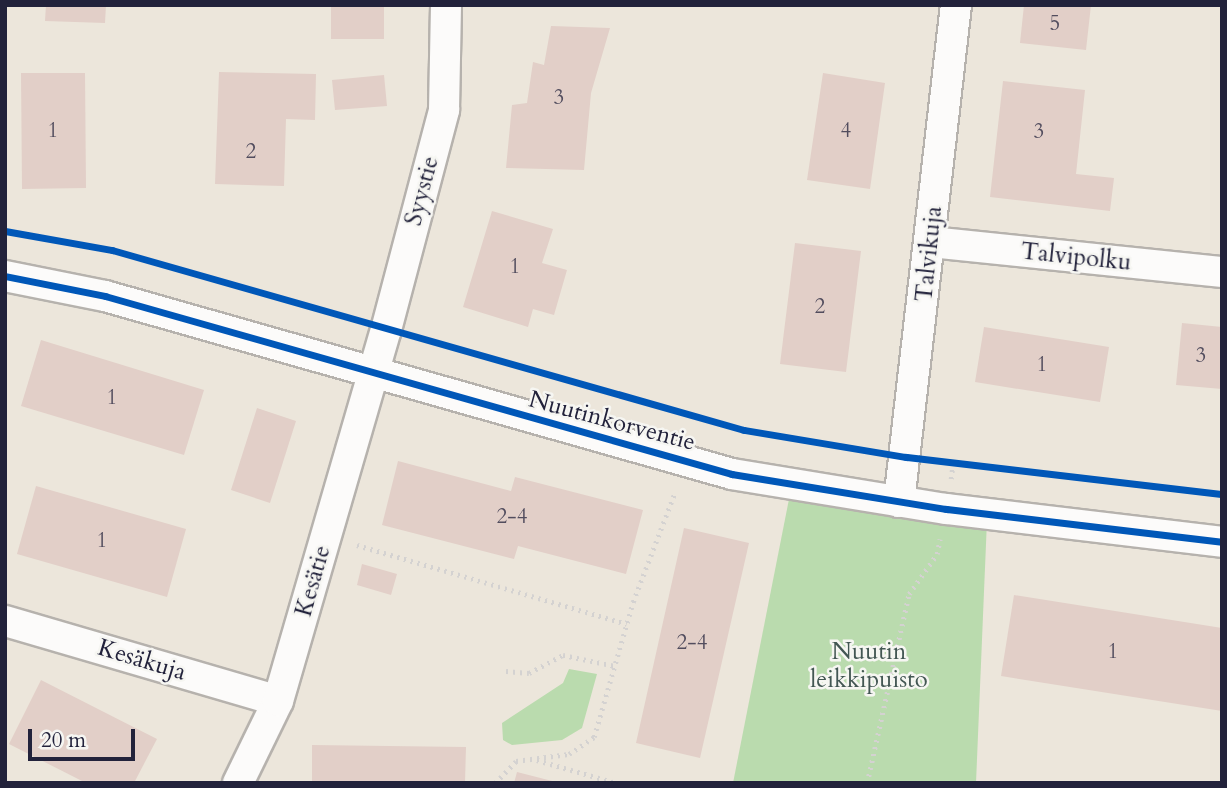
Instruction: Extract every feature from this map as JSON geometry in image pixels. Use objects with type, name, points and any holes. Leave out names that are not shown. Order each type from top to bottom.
[{"type":"street","name":"Syystie","points":[[374,373],[444,110],[446,5]]},
{"type":"street","name":"Talvikuja","points":[[899,502],[931,242],[956,5]]},
{"type":"street","name":"Talvipolku","points":[[931,242],[1222,272]]},
{"type":"street","name":"Nuutinkorventie","points":[[5,276],[105,296],[732,474],[946,509],[1222,542]]},
{"type":"street","name":"Kesätie","points":[[238,783],[278,701],[374,373]]},
{"type":"street","name":"Kesäkuja","points":[[5,621],[278,701]]},
{"type":"path","points":[[906,457],[966,464]]},
{"type":"path","points":[[495,783],[516,761],[569,754],[594,737],[627,624],[687,462]]},
{"type":"path","points":[[867,783],[909,594],[937,554],[946,509]]},
{"type":"path","points":[[326,536],[627,624]]},
{"type":"path","points":[[506,671],[529,673],[563,655],[615,666]]},
{"type":"path","points":[[533,759],[616,783]]},
{"type":"green space","name":"Nuutin leikkipuisto","points":[[790,494],[987,520],[976,783],[733,783]]},
{"type":"green space","points":[[569,669],[597,674],[582,728],[562,740],[512,745],[503,740],[502,723],[563,683]]},
{"type":"building","points":[[46,5],[106,5],[105,23],[45,21]]},
{"type":"building","points":[[331,5],[384,5],[384,39],[331,39]]},
{"type":"building","points":[[1024,5],[1091,5],[1086,50],[1020,43]]},
{"type":"building","points":[[551,26],[610,28],[591,93],[584,170],[506,168],[512,105],[527,103],[533,62],[544,65]]},
{"type":"building","points":[[219,72],[316,74],[315,120],[286,119],[284,186],[215,184]]},
{"type":"building","points":[[21,73],[85,73],[86,188],[22,189]]},
{"type":"building","points":[[823,73],[885,83],[870,189],[807,180]]},
{"type":"building","points":[[384,75],[387,106],[335,110],[332,80]]},
{"type":"building","points":[[1003,81],[1085,90],[1076,174],[1114,178],[1110,211],[990,197]]},
{"type":"building","points":[[492,211],[553,229],[542,263],[567,270],[554,315],[533,309],[528,327],[463,307]]},
{"type":"building","points":[[795,243],[861,251],[846,372],[780,364]]},
{"type":"building","points":[[1182,323],[1222,327],[1222,389],[1176,385]]},
{"type":"building","points":[[984,327],[1109,347],[1100,402],[975,382]]},
{"type":"building","points":[[41,340],[204,390],[184,455],[21,406]]},
{"type":"building","points":[[257,408],[296,421],[270,503],[231,490]]},
{"type":"building","points":[[398,461],[511,491],[515,477],[643,510],[626,574],[518,546],[514,559],[382,525]]},
{"type":"building","points":[[36,486],[186,529],[167,597],[17,554]]},
{"type":"building","points":[[684,528],[749,543],[700,758],[636,743]]},
{"type":"building","points":[[362,564],[397,574],[391,595],[357,585]]},
{"type":"building","points":[[1014,595],[1222,628],[1222,711],[1001,676]]},
{"type":"building","points":[[41,680],[157,739],[134,783],[86,783],[9,744]]},
{"type":"building","points":[[312,745],[466,747],[465,783],[312,783]]},
{"type":"building","points":[[517,772],[556,782],[556,783],[514,783]]},
{"type":"cycle path","points":[[5,231],[112,250],[744,430],[906,457],[1222,494]]},
{"type":"cycle path","points":[[5,276],[105,296],[732,474],[946,509],[1222,542]]}]
